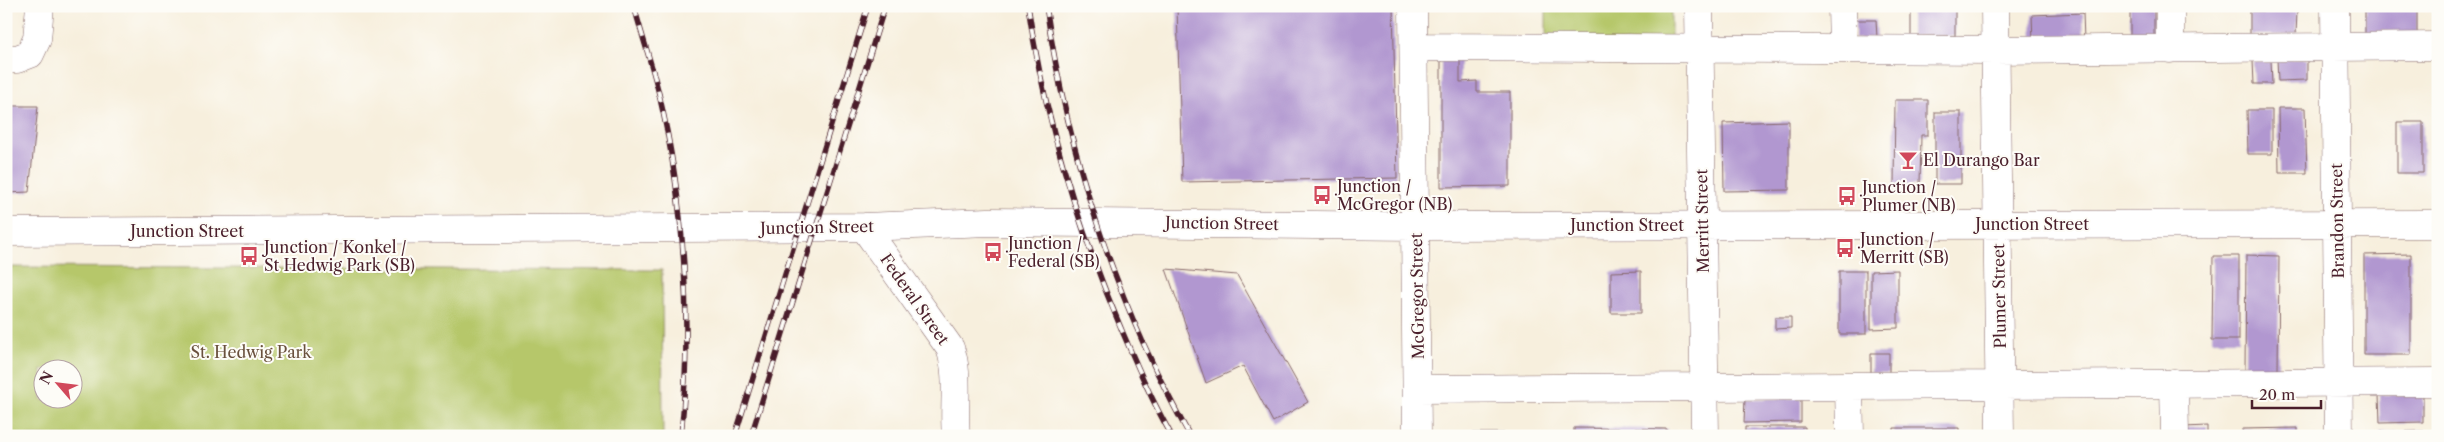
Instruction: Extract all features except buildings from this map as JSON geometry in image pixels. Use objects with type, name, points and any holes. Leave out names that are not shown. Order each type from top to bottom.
[{"type":"street","points":[[6,59],[17,59],[30,54],[37,39],[40,6]]},
{"type":"street","name":"McGregor Street","points":[[1413,6],[1417,436]]},
{"type":"street","name":"Merritt Street","points":[[1698,6],[1705,436]]},
{"type":"street","points":[[1842,6],[1843,48]]},
{"type":"street","name":"Plumer Street","points":[[1995,6],[2000,436]]},
{"type":"street","points":[[2170,6],[2170,49]]},
{"type":"street","name":"Brandon Street","points":[[2335,6],[2339,436]]},
{"type":"street","points":[[1414,47],[1996,50],[2438,46]]},
{"type":"street","name":"Junction Street","points":[[6,232],[864,227],[988,222],[1416,226],[2438,224]]},
{"type":"street","name":"Federal Street","points":[[864,227],[950,348],[954,360],[956,378],[956,436]]},
{"type":"street","points":[[1418,389],[2438,382]]},
{"type":"street","points":[[2174,383],[2175,436]]},
{"type":"street","points":[[1850,386],[1850,436]]},
{"type":"green space","points":[[1546,6],[1671,6],[1671,42],[1546,43]]},
{"type":"green space","name":"St. Hedwig Park","points":[[6,267],[662,270],[663,436],[6,436]]},
{"type":"railway","points":[[634,6],[659,94],[668,136],[680,221],[686,308],[686,351],[681,436]]},
{"type":"railway","points":[[735,436],[868,6]]},
{"type":"railway","points":[[751,436],[885,6]]},
{"type":"railway","points":[[1028,6],[1035,48],[1054,132],[1078,213],[1123,333],[1152,398],[1172,436]]},
{"type":"railway","points":[[1046,6],[1067,118],[1098,228],[1139,334],[1163,386],[1190,436]]},
{"type":"place","name":"El Durango Bar","points":[[1908,160]]},
{"type":"place","name":"Junction / McGregor (NB)","points":[[1322,195]]},
{"type":"place","name":"Junction / Plumer (NB)","points":[[1847,196]]},
{"type":"place","name":"Junction / Merritt (SB)","points":[[1845,248]]},
{"type":"place","name":"Junction / Federal (SB)","points":[[993,252]]},
{"type":"place","name":"Junction / Konkel / St Hedwig Park (SB)","points":[[249,256]]}]
